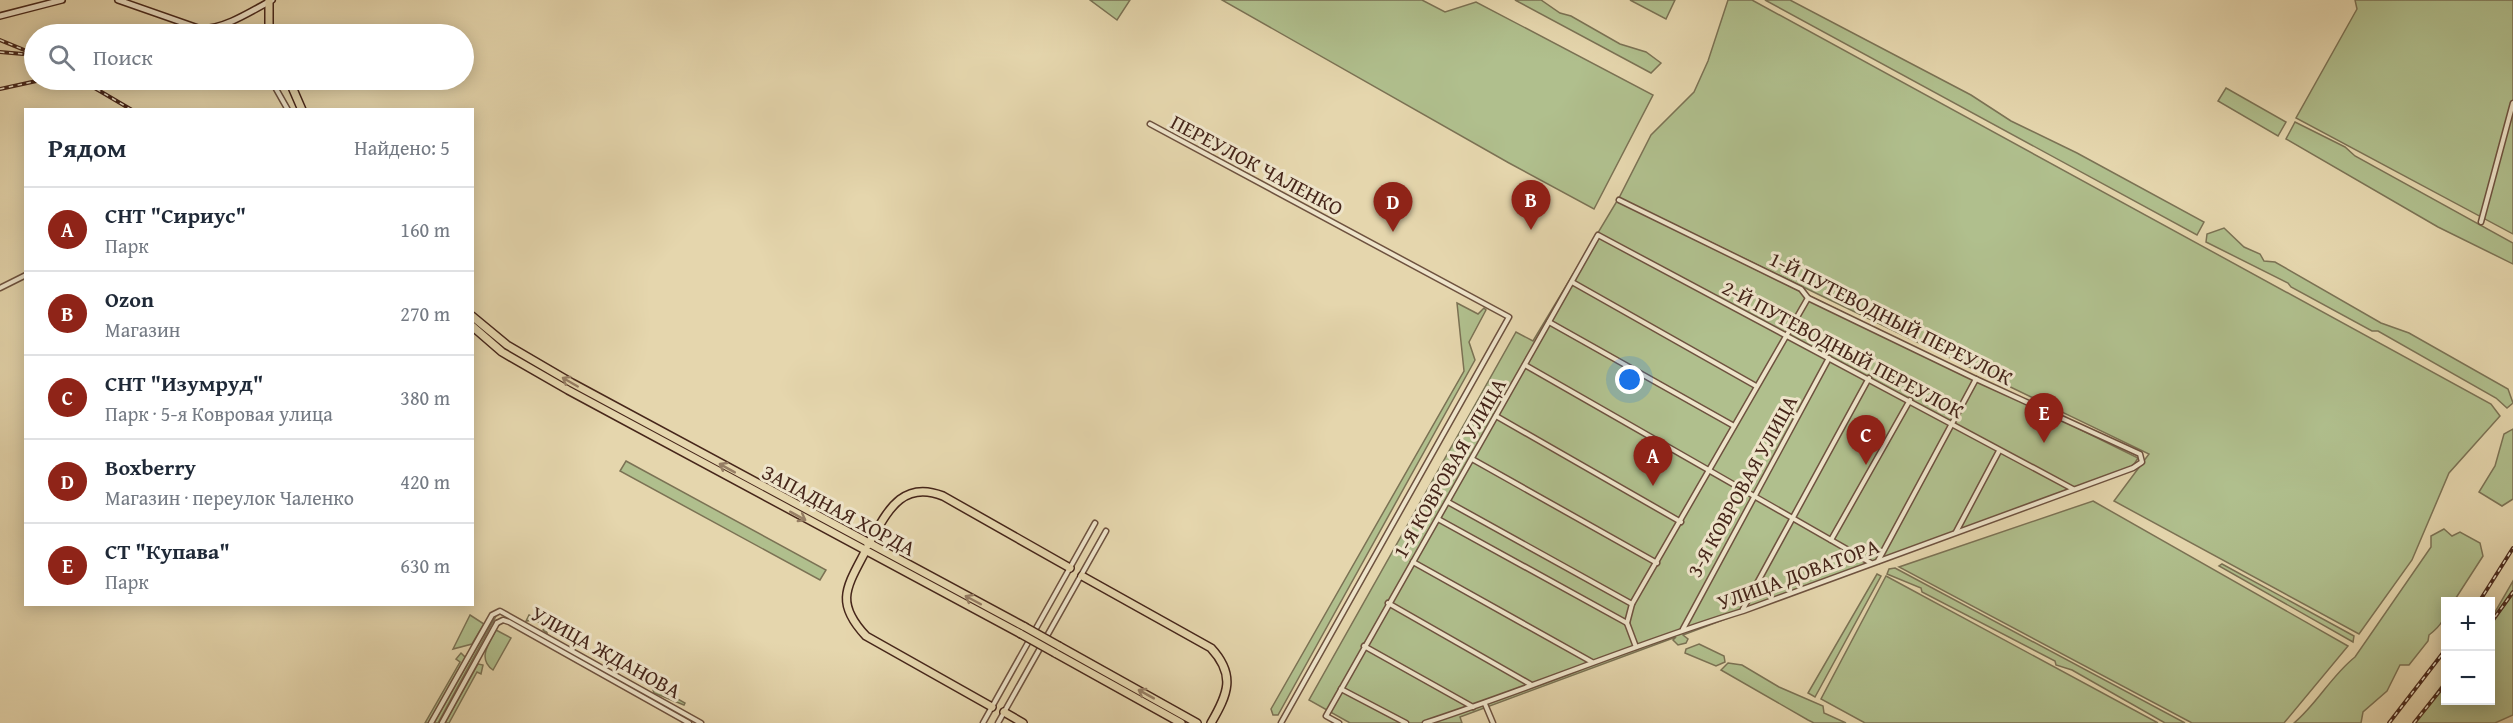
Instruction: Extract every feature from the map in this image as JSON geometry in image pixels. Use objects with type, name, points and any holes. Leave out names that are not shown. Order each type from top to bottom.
[{"type":"highway","points":[[269,24],[271,1]]},
{"type":"highway","points":[[293,90],[301,108]]},
{"type":"highway","name":"ЗАПАДНАЯ ХОРДА","points":[[474,318],[507,345],[525,356],[867,549]]},
{"type":"highway","name":"ЗАПАДНАЯ ХОРДА","points":[[474,328],[502,352],[568,390],[1023,630],[1181,723]]},
{"type":"highway","points":[[992,707],[866,636],[848,614],[846,602],[848,585],[889,509],[900,498],[924,491],[943,496],[1070,568]]},
{"type":"highway","points":[[1082,576],[1211,648],[1222,660],[1228,678],[1226,691],[1211,723]]},
{"type":"highway","name":"ЗАПАДНАЯ ХОРДА","points":[[1057,650],[1197,723]]},
{"type":"highway","points":[[1004,712],[1023,723]]},
{"type":"street","points":[[0,16],[50,1],[62,0]]},
{"type":"street","points":[[118,0],[180,24]]},
{"type":"street","points":[[223,24],[271,1]]},
{"type":"street","points":[[277,90],[287,108]]},
{"type":"street","points":[[2481,222],[2513,103]]},
{"type":"street","name":"ПЕРЕУЛОК ЧАЛЕНКО","points":[[1150,124],[1509,317],[1281,723]]},
{"type":"street","name":"1-Й ПУТЕВОДНЫЙ ПЕРЕУЛОК","points":[[1619,200],[1801,289],[1808,298],[2139,454],[2143,459],[2140,465]]},
{"type":"street","name":"1-Я КОВРОВАЯ УЛИЦА","points":[[1339,723],[1326,716],[1598,235]]},
{"type":"street","name":"2-Й ПУТЕВОДНЫЙ ПЕРЕУЛОК","points":[[1598,235],[2074,489]]},
{"type":"street","points":[[0,288],[24,276]]},
{"type":"street","points":[[1572,282],[1756,386]]},
{"type":"street","points":[[1626,623],[1632,604],[1808,298]]},
{"type":"street","points":[[1549,322],[1734,426]]},
{"type":"street","name":"3-Я КОВРОВАЯ УЛИЦА","points":[[1682,629],[1829,358]]},
{"type":"street","points":[[1525,364],[1872,563]]},
{"type":"street","points":[[1743,611],[1869,378]]},
{"type":"street","points":[[1877,561],[1976,379]]},
{"type":"street","points":[[1832,540],[1910,400]]},
{"type":"street","points":[[1496,416],[1681,522]]},
{"type":"street","points":[[1956,532],[1999,451]]},
{"type":"street","points":[[1472,459],[1657,563]]},
{"type":"street","name":"УЛИЦА ДОВАТОРА","points":[[1425,723],[1485,704],[1530,684],[1682,629],[1743,611],[2140,465]]},
{"type":"street","points":[[1449,502],[1632,604]]},
{"type":"street","points":[[1438,519],[1626,623],[1636,647]]},
{"type":"street","points":[[983,723],[1095,524]]},
{"type":"street","points":[[998,723],[1106,531]]},
{"type":"street","points":[[1413,562],[1592,662]]},
{"type":"street","points":[[1388,603],[1530,684]]},
{"type":"street","name":"УЛИЦА ЖДАНОВА","points":[[493,614],[503,611],[701,723]]},
{"type":"street","points":[[432,723],[493,614],[498,616],[497,623],[442,723]]},
{"type":"street","name":"УЛИЦА ЖДАНОВА","points":[[497,623],[503,620],[509,622],[688,723]]},
{"type":"street","points":[[1364,646],[1473,708]]},
{"type":"street","points":[[1341,689],[1406,723]]},
{"type":"street","points":[[1485,704],[1493,723]]},
{"type":"green space","points":[[1090,0],[1130,0],[1117,20]]},
{"type":"green space","points":[[1222,0],[1422,0],[1445,12],[1476,2],[1653,95],[1594,209]]},
{"type":"green space","points":[[1515,0],[1541,0],[1560,13],[1571,16],[1620,44],[1646,52],[1661,63],[1651,73]]},
{"type":"green space","points":[[1630,0],[1675,0],[1666,19]]},
{"type":"green space","points":[[1728,0],[1752,0],[2491,404],[2500,416],[2449,473],[2412,560],[2359,634],[2114,501],[2149,454],[1619,198],[1651,135],[1694,92],[1708,61]]},
{"type":"green space","points":[[1765,0],[1790,0],[1971,95],[2011,121],[2077,153],[2204,222],[2197,235]]},
{"type":"green space","points":[[2355,0],[2513,0],[2513,234],[2296,118],[2357,9]]},
{"type":"green space","points":[[2226,88],[2286,122],[2278,136],[2218,101]]},
{"type":"green space","points":[[2295,122],[2345,147],[2355,156],[2513,243],[2513,264],[2438,227],[2286,139]]},
{"type":"green space","points":[[1617,201],[2138,458],[2133,466],[1683,635],[1688,639],[1686,643],[1678,645],[1673,640],[1676,637],[1460,717],[1462,723],[1350,723],[1309,700],[1516,332],[1533,341]]},
{"type":"green space","points":[[2224,228],[2244,247],[2260,254],[2264,261],[2275,262],[2381,323],[2409,333],[2508,389],[2513,403],[2507,408],[2496,398],[2378,331],[2372,331],[2291,287],[2288,283],[2206,242],[2207,234]]},
{"type":"green space","points":[[1457,303],[1478,314],[1484,308],[1486,310],[1469,342],[1475,360],[1278,715],[1273,715],[1271,709],[1464,371]]},
{"type":"green space","points":[[2513,429],[2513,499],[2502,506],[2479,492],[2495,466],[2504,434]]},
{"type":"green space","points":[[626,461],[826,570],[820,580],[620,471]]},
{"type":"green space","points":[[2093,501],[2348,646],[2284,723],[2192,723],[1899,567]]},
{"type":"green space","points":[[2444,529],[2452,536],[2460,532],[2480,543],[2483,556],[2457,597],[2441,597],[2441,622],[2429,635],[2428,641],[2409,665],[2400,665],[2387,691],[2363,712],[2361,723],[2294,723],[2355,657],[2431,547],[2431,536]]},
{"type":"green space","points":[[2222,564],[2354,636],[2353,642],[2219,566]]},
{"type":"green space","points":[[1895,568],[2185,723],[2165,723],[2072,670],[2056,665],[2055,661],[1922,592],[1921,588],[1887,574],[1889,569]]},
{"type":"green space","points":[[1877,574],[1881,576],[1815,697],[1808,693]]},
{"type":"green space","points":[[1886,576],[2158,723],[1865,723],[1821,699]]},
{"type":"green space","points":[[2513,581],[2513,715],[2495,723],[2415,723],[2441,687],[2441,705],[2495,705],[2495,612]]},
{"type":"green space","points":[[470,615],[484,624],[472,644],[453,649]]},
{"type":"green space","points":[[529,615],[685,703],[684,705],[654,693],[652,687],[546,628],[547,633],[543,630],[545,626],[535,620],[526,621]]},
{"type":"green space","points":[[495,618],[438,723],[434,723],[493,619]]},
{"type":"green space","points":[[496,630],[511,638],[493,670],[488,666],[485,656]]},
{"type":"green space","points":[[1699,644],[1724,656],[1725,662],[1716,666],[1685,653],[1686,649]]},
{"type":"green space","points":[[461,653],[466,658],[429,723],[425,723],[460,662],[456,659]]},
{"type":"green space","points":[[1728,663],[1742,665],[1779,687],[1823,706],[1824,713],[1846,723],[1814,723],[1808,720],[1721,670]]},
{"type":"green space","points":[[478,664],[483,665],[481,674],[477,672],[449,723],[445,723]]},
{"type":"railway","points":[[0,40],[24,50]]},
{"type":"railway","points":[[0,52],[23,54]]},
{"type":"railway","points":[[0,89],[24,84]]},
{"type":"railway","points":[[98,90],[129,108]]},
{"type":"railway","points":[[2482,597],[2513,548]]},
{"type":"railway","points":[[2495,617],[2513,592]]},
{"type":"railway","points":[[2389,723],[2444,651]]},
{"type":"railway","points":[[2414,723],[2441,689]]},
{"type":"place","name":"Ozon","points":[[1531,230]]},
{"type":"place","name":"Boxberry","points":[[1393,232]]},
{"type":"place","name":"СТ \"Купава\"","points":[[2044,443]]},
{"type":"place","name":"СНТ \"Изумруд\"","points":[[1866,465]]},
{"type":"place","name":"СНТ \"Сириус\"","points":[[1653,486]]}]
